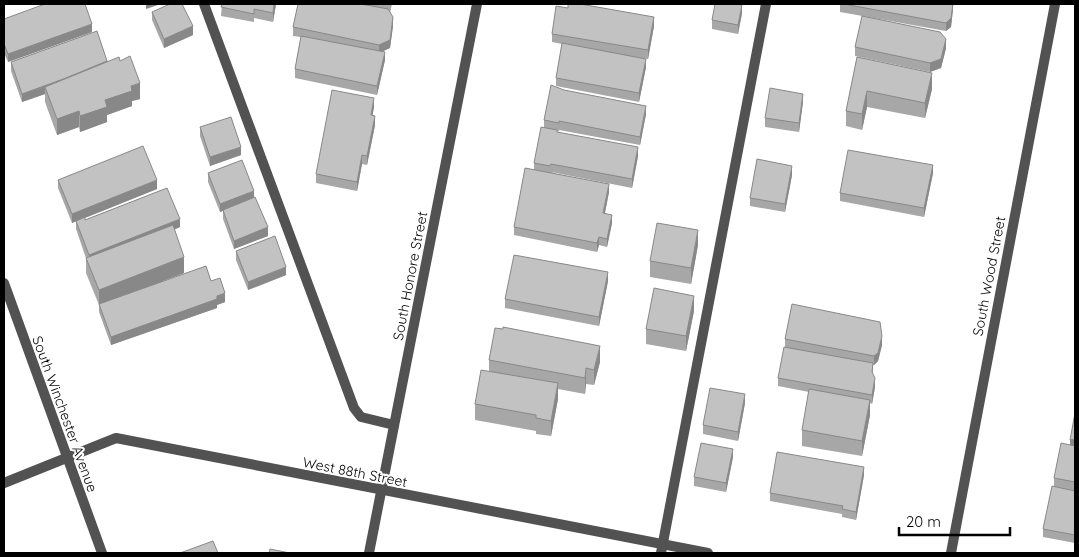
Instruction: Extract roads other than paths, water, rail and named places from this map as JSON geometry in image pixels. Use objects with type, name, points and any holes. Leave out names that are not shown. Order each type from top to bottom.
[{"type":"street","points":[[204,4],[354,408],[361,417],[394,425]]},
{"type":"street","name":"South Honore Street","points":[[369,553],[477,4]]},
{"type":"street","points":[[661,549],[766,4]]},
{"type":"street","name":"South Wood Street","points":[[950,553],[1055,4]]},
{"type":"street","name":"South Winchester Avenue","points":[[4,283],[102,553]]},
{"type":"street","name":"West 88th Street","points":[[4,483],[116,438],[661,549],[708,553]]}]
